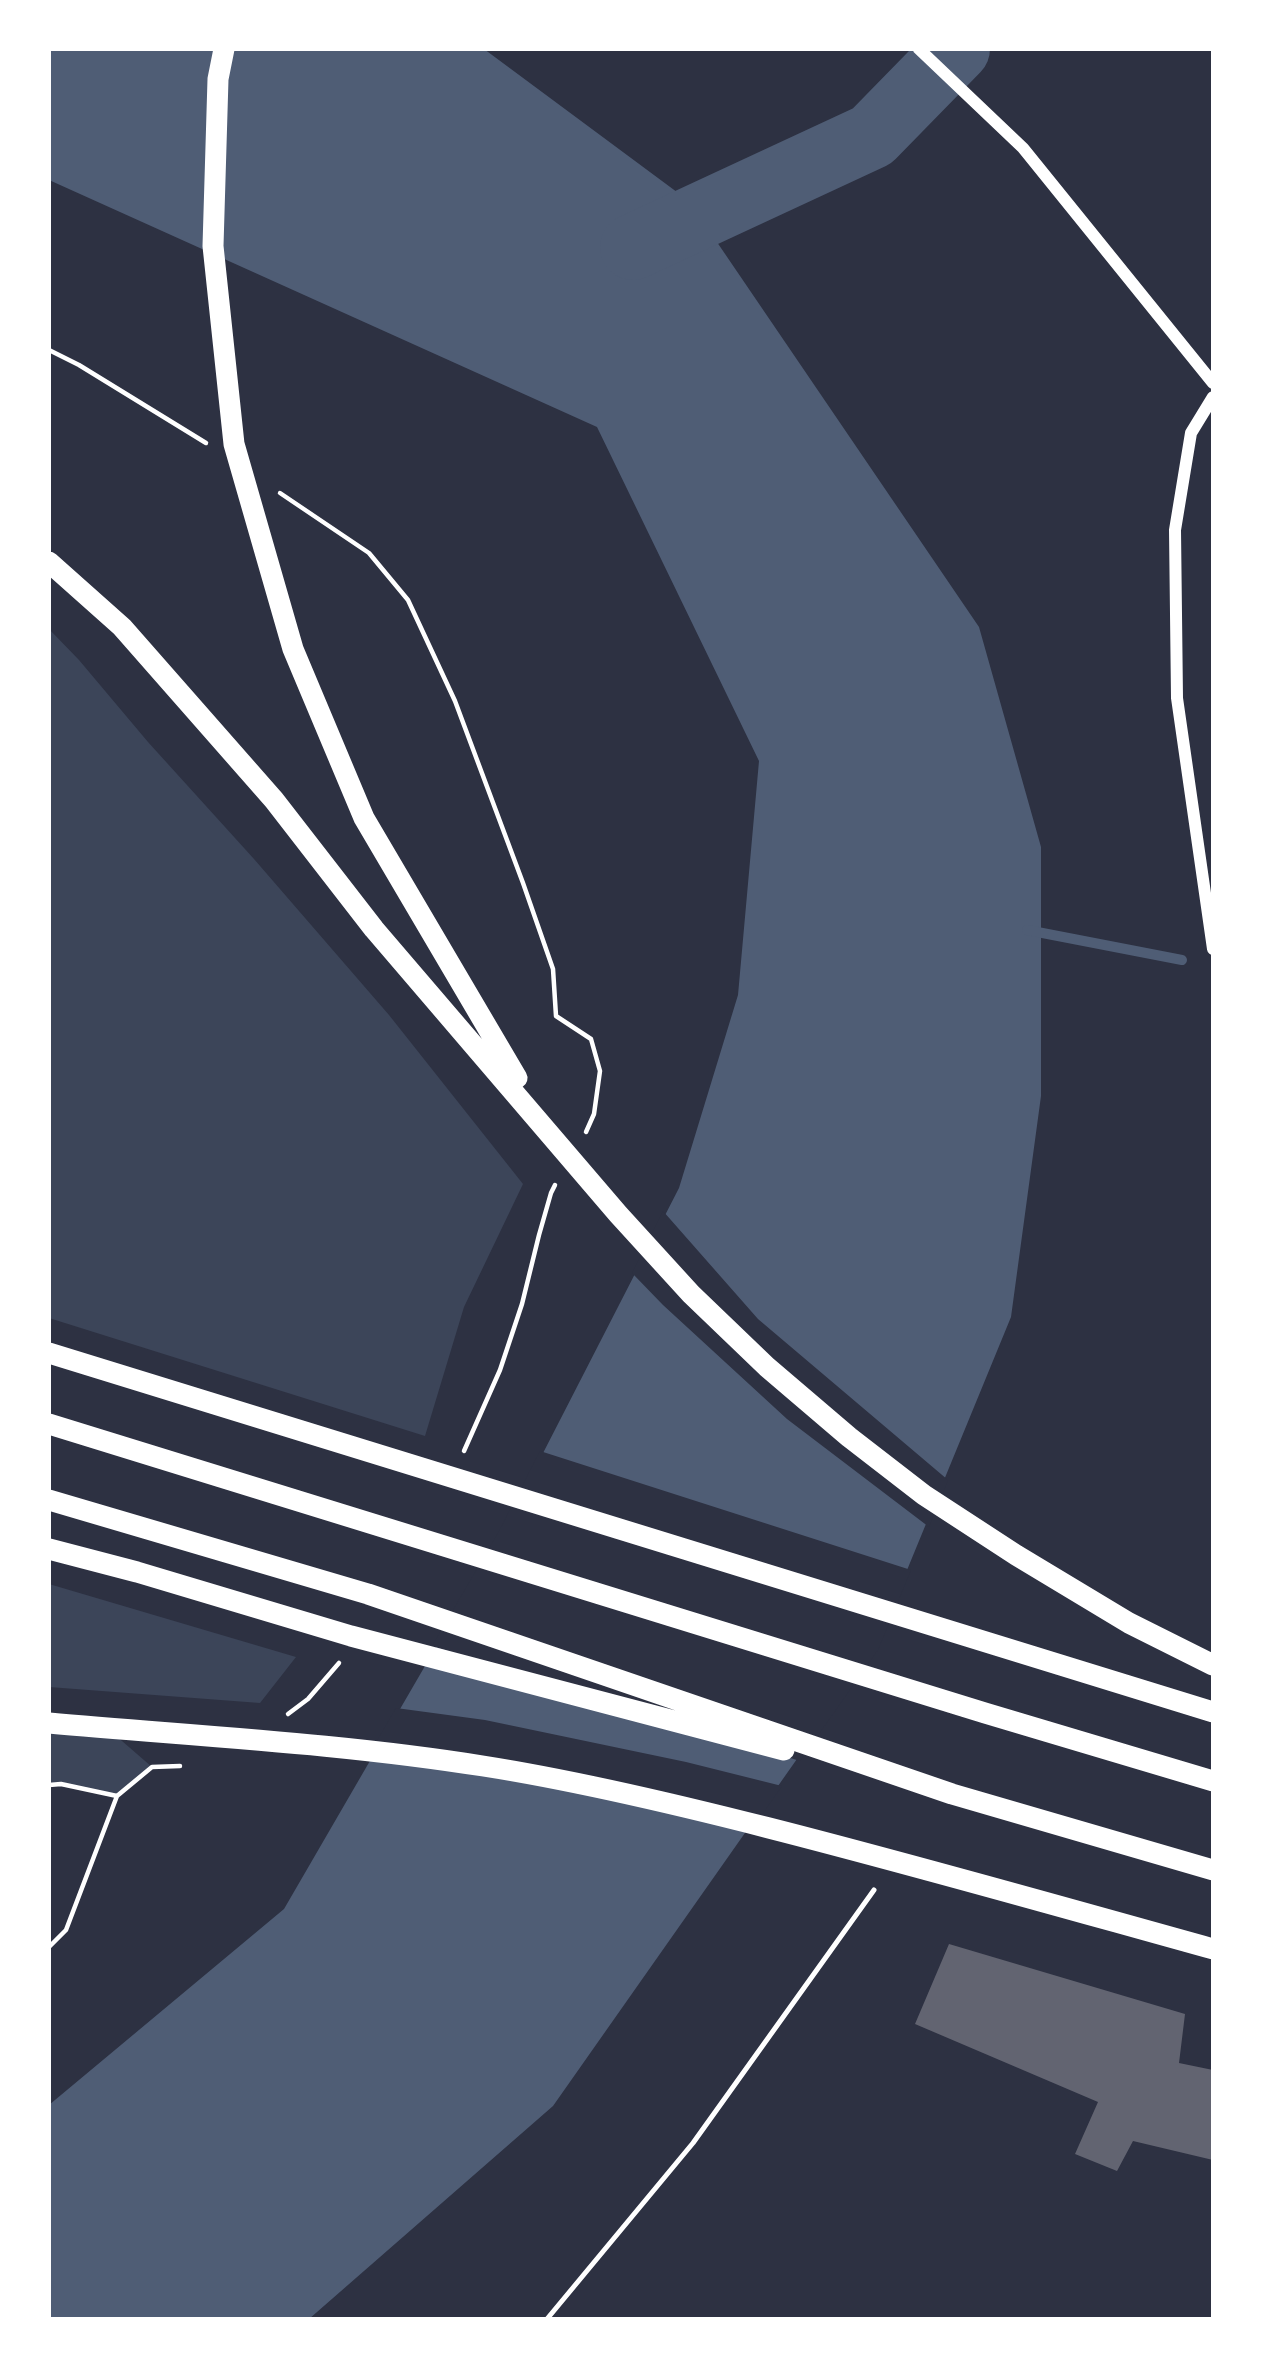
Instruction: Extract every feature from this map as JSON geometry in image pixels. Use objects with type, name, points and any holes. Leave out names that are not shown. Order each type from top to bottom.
[{"type":"highway","points":[[224,49],[218,79],[213,246],[234,444],[293,649],[364,818],[498,1048],[557,1143]]},
{"type":"highway","points":[[49,562],[122,627],[274,800],[374,929],[557,1143],[691,1294],[767,1367],[849,1437],[924,1495],[1016,1555],[1129,1623],[1213,1665]]},
{"type":"highway","points":[[49,1353],[1213,1712]]},
{"type":"highway","points":[[49,1424],[1213,1781]]},
{"type":"highway","points":[[49,1500],[368,1594],[951,1794]]},
{"type":"highway","points":[[49,1549],[137,1572],[351,1636],[951,1794],[1213,1870]]},
{"type":"highway","points":[[49,1723],[319,1746],[484,1766],[684,1806],[1213,1949]]},
{"type":"street","points":[[919,49],[1023,148],[1213,383]]},
{"type":"street","points":[[1213,397],[1191,433],[1175,530],[1177,698],[1213,949]]},
{"type":"lane","points":[[547,2319],[693,2143],[874,1890]]},
{"type":"path","points":[[49,350],[79,365],[210,446]]},
{"type":"path","points":[[278,492],[369,553],[408,600],[455,701],[523,883],[553,969],[556,1016],[591,1039],[600,1071],[594,1114],[585,1134]]},
{"type":"path","points":[[469,1444],[500,1370],[522,1304],[551,1193],[556,1183]]},
{"type":"path","points":[[49,1947],[66,1930],[117,1796],[152,1767],[192,1765]]},
{"type":"path","points":[[49,1785],[61,1784],[117,1796]]},
{"type":"shaded area","points":[[49,49],[484,49],[689,201],[979,627],[1041,847],[1041,1096],[1011,1317],[875,1648],[553,2106],[309,2319],[49,2319],[49,2105],[284,1909],[501,1535],[679,1188],[738,995],[759,761],[597,427],[49,180]]},
{"type":"shaded area","points":[[49,629],[389,1015],[523,1184],[464,1307],[425,1436],[49,1318]]},
{"type":"shaded area","points":[[49,1584],[296,1657],[260,1703],[49,1687]]},
{"type":"shaded area","points":[[49,1723],[107,1728],[152,1767],[117,1796],[61,1784],[49,1785]]},
{"type":"pier","points":[[663,1211],[758,1319],[948,1480],[929,1527],[787,1419],[632,1273]]},
{"type":"pier","points":[[540,1451],[911,1570],[878,1650],[800,1761],[432,1646],[498,1533]]},
{"type":"pier","points":[[396,1708],[485,1720],[686,1762],[782,1786],[753,1828],[619,1799],[368,1756]]},
{"type":"building","points":[[949,1944],[1185,2014],[1179,2063],[1213,2070],[1213,2160],[1133,2141],[1117,2171],[1075,2154],[1098,2102],[915,2024]]},
{"type":"waterway","points":[[633,247],[872,136],[957,49]]},
{"type":"waterway","points":[[1027,930],[1182,960]]}]
